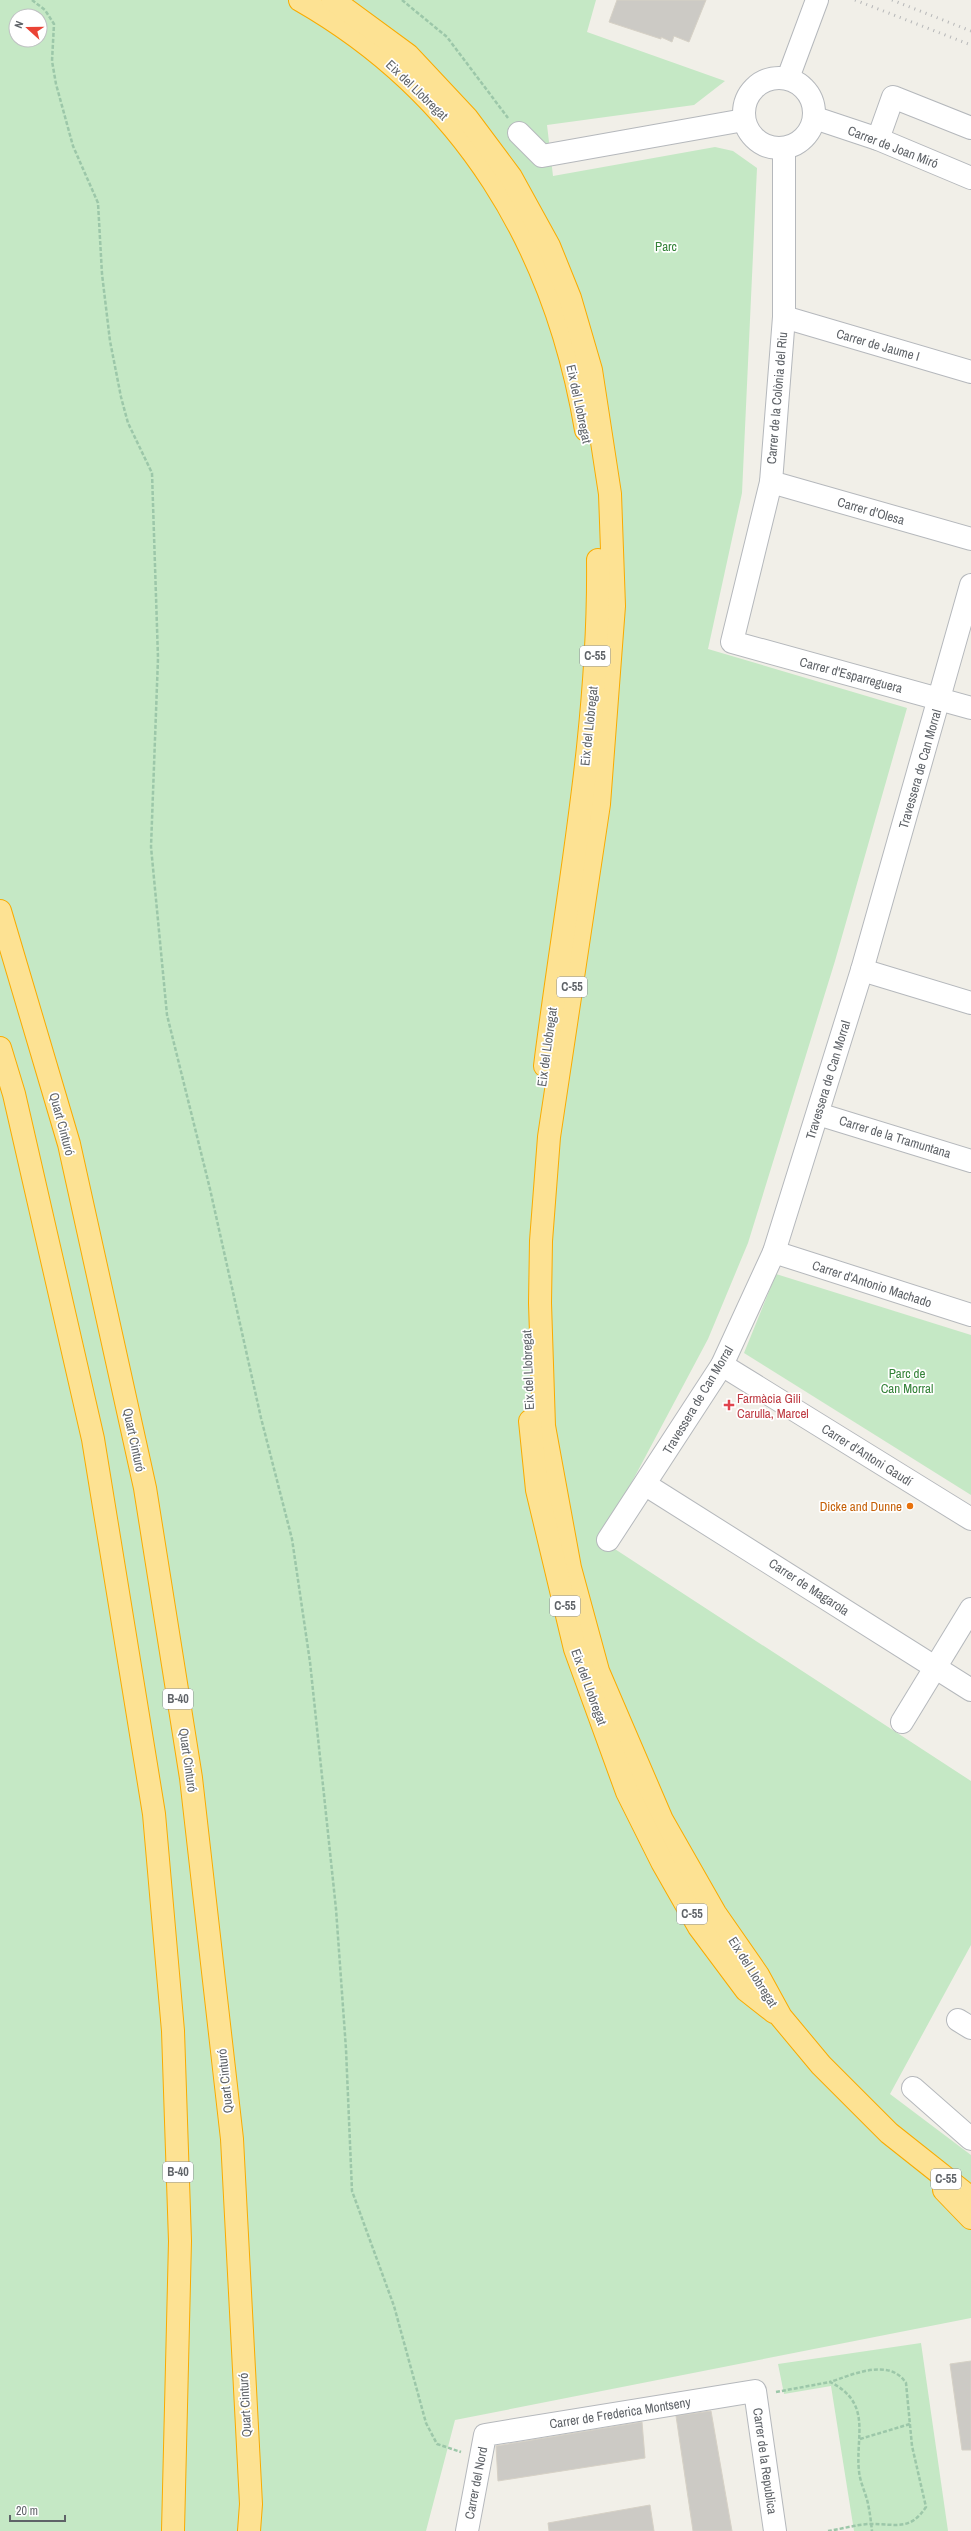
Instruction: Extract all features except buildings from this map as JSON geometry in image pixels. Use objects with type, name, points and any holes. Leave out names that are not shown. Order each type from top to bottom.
[{"type":"highway","name":"Eix del Llobregat","points":[[300,0],[330,17],[380,54],[444,114],[492,178],[516,218],[550,294],[583,414],[593,474],[598,530],[598,586],[592,702],[570,901],[541,1096],[528,1222],[526,1316],[529,1414],[537,1490],[574,1649],[627,1792],[662,1862],[699,1926],[746,1990],[781,2017]]},
{"type":"highway","name":"Eix del Llobregat","points":[[333,0],[408,55],[467,118],[511,177],[550,246],[570,298],[591,370],[610,494],[614,606],[599,804],[549,1137],[542,1242],[540,1304],[544,1426],[570,1568],[598,1671],[662,1820],[715,1913],[758,1975],[781,2017],[821,2065],[889,2133],[971,2198]]},
{"type":"highway","name":"Quart Cinturó","points":[[0,910],[69,1144],[145,1488],[191,1778],[232,2139],[251,2504],[249,2531]]},
{"type":"highway","name":"B-40","points":[[0,1048],[14,1094],[93,1439],[154,1814],[173,2031],[180,2241],[176,2472],[173,2531]]},
{"type":"highway","points":[[922,2160],[952,2200],[971,2218]]},
{"type":"street","points":[[788,78],[817,0]]},
{"type":"street","points":[[776,77],[788,78],[802,86],[811,95],[815,118],[809,134],[800,143],[784,149],[772,148],[759,142],[750,134],[744,120],[744,107],[750,93],[758,84],[776,77]]},
{"type":"street","points":[[878,139],[894,97],[971,128]]},
{"type":"street","name":"Carrer de Joan Miró","points":[[815,118],[878,139],[971,178]]},
{"type":"street","points":[[519,133],[542,156],[744,120]]},
{"type":"street","name":"Carrer de la Colònia del Riu","points":[[732,642],[771,482],[784,317],[784,149]]},
{"type":"street","name":"Carrer de Jaume I","points":[[784,317],[971,372]]},
{"type":"street","name":"Carrer d'Olesa","points":[[771,482],[971,539]]},
{"type":"street","name":"Travessera de Can Morral","points":[[608,1540],[646,1484],[722,1365],[774,1252],[862,970],[940,699],[971,585]]},
{"type":"street","name":"Carrer d'Esparreguera","points":[[732,642],[971,708]]},
{"type":"street","points":[[862,970],[971,1003]]},
{"type":"street","name":"Carrer de la Tramuntana","points":[[818,1114],[971,1160]]},
{"type":"street","name":"Carrer d'Antonio Machado","points":[[774,1252],[971,1315]]},
{"type":"street","name":"Carrer d'Antoni Gaudí","points":[[722,1365],[971,1519]]},
{"type":"street","name":"Carrer de Magarola","points":[[646,1484],[971,1690]]},
{"type":"street","points":[[902,1722],[934,1667],[971,1609]]},
{"type":"street","points":[[913,2088],[971,2139]]},
{"type":"street","name":"Carrer de Frederica Montseny","points":[[483,2445],[755,2393]]},
{"type":"street","name":"Carrer de la Republica","points":[[755,2393],[775,2531]]},
{"type":"street","name":"Carrer del Nord","points":[[467,2531],[483,2445]]},
{"type":"path","points":[[32,0],[45,10],[54,24],[52,61],[56,84],[72,146],[98,203],[102,274],[110,341],[121,397],[128,423],[152,473],[158,658],[152,847],[167,1015],[210,1189],[261,1418],[292,1539],[310,1662],[336,1909],[346,2049],[352,2191],[394,2306],[426,2423],[437,2444],[453,2450],[483,2445]]},
{"type":"path","points":[[402,0],[447,37],[519,133]]},
{"type":"path","points":[[755,2393],[830,2382],[859,2373],[882,2369],[894,2371],[901,2376],[906,2383],[910,2424],[926,2507],[920,2516],[906,2526],[871,2524],[828,2531]]},
{"type":"path","points":[[830,2382],[850,2399],[856,2409],[860,2425],[858,2470],[868,2502],[872,2531]]},
{"type":"path","points":[[860,2439],[910,2424]]},
{"type":"green space","name":"Parc","points":[[0,0],[596,0],[587,32],[725,81],[694,105],[547,125],[553,176],[715,147],[733,151],[757,168],[742,493],[708,649],[907,708],[835,961],[748,1243],[708,1339],[601,1540],[971,1781],[971,1945],[890,2094],[971,2155],[971,2318],[455,2420],[426,2531],[0,2531]]},
{"type":"green space","name":"Parc de Can Morral","points":[[776,1274],[971,1335],[971,1495],[744,1353]]},
{"type":"green space","points":[[921,2343],[948,2531],[854,2531],[831,2386],[784,2394],[778,2364]]},
{"type":"railway","points":[[855,0],[971,45]]},
{"type":"railway","points":[[892,0],[971,31]]},
{"type":"place","name":"Farmàcia Gili Carulla, Marcel","points":[[729,1405]]},
{"type":"place","name":"Dicke and Dunne","points":[[910,1506]]}]
